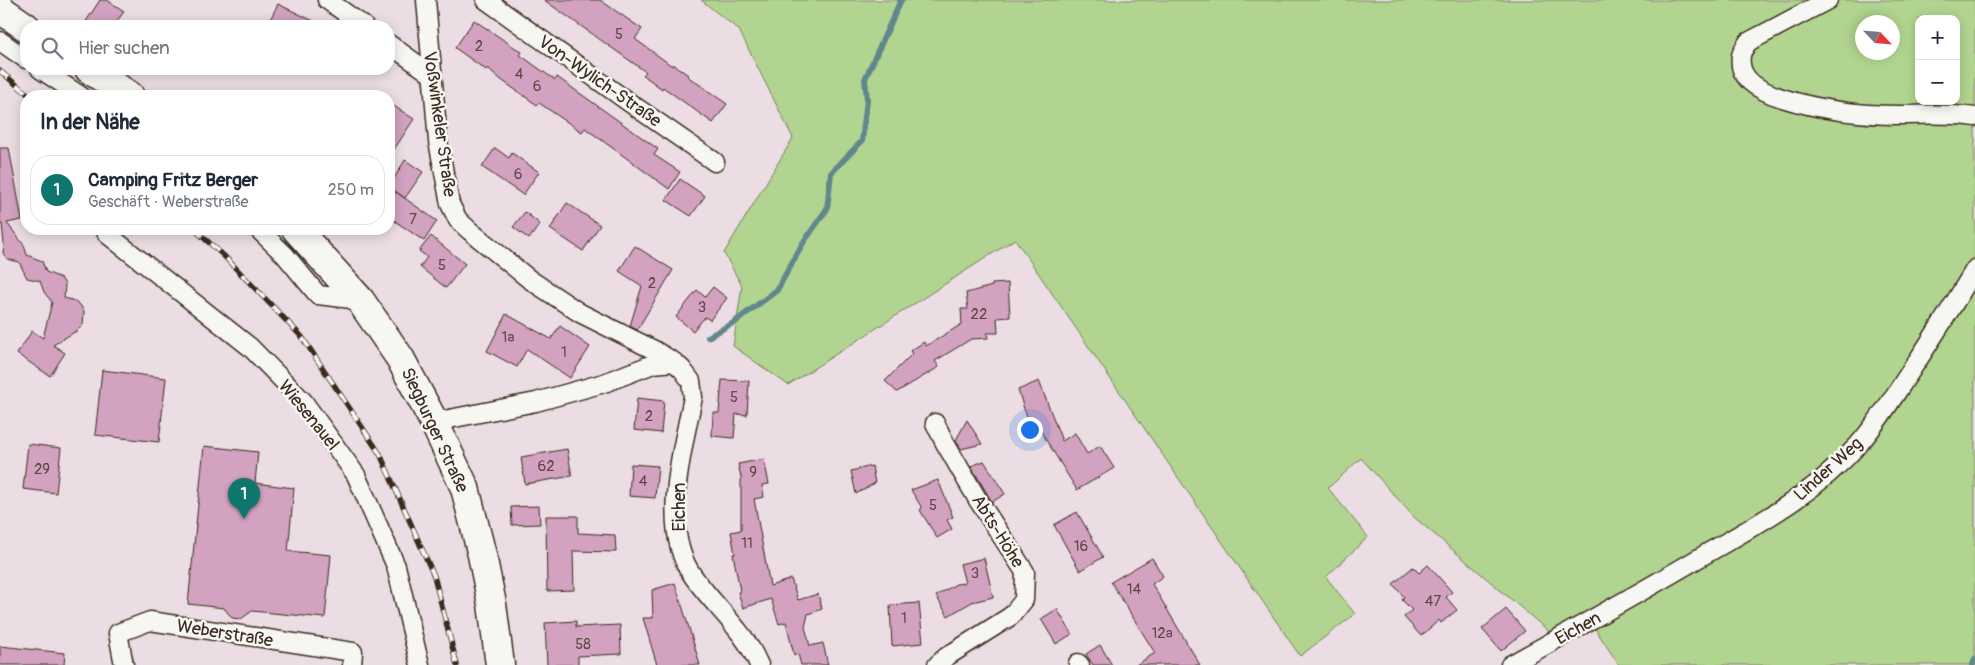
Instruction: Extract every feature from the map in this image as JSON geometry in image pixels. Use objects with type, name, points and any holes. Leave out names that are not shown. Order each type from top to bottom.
[{"type":"main road","points":[[0,9],[20,23]]},
{"type":"main road","points":[[98,75],[121,90]]},
{"type":"main road","name":"Siegburger Straße","points":[[301,235],[360,300],[400,358],[434,422],[465,488],[492,604],[500,665]]},
{"type":"street","points":[[327,0],[355,20]]},
{"type":"street","name":"Voßwinkeler Straße","points":[[426,0],[438,141],[450,204],[458,220],[529,279],[573,308],[654,350]]},
{"type":"street","name":"Von-Wylich-Straße","points":[[486,0],[715,162]]},
{"type":"street","points":[[1828,0],[1748,42],[1741,56],[1743,74],[1752,84],[1769,93],[1800,104],[1830,110],[1863,114],[1935,114],[1975,117]]},
{"type":"street","points":[[0,41],[20,55]]},
{"type":"street","points":[[395,48],[431,74]]},
{"type":"street","points":[[49,75],[72,90]]},
{"type":"street","name":"Wiesenauel","points":[[108,235],[250,347],[303,401],[356,474],[396,566],[420,665]]},
{"type":"street","points":[[264,235],[285,255],[318,295],[360,300]]},
{"type":"street","name":"Linder Weg","points":[[1619,605],[1770,517],[1797,500],[1828,474],[1858,445],[1881,416],[1942,324],[1975,269]]},
{"type":"street","name":"Eichen","points":[[654,350],[674,362],[691,381],[693,397],[675,505],[677,531],[683,555],[692,574],[752,650],[759,665]]},
{"type":"street","points":[[434,422],[555,397],[604,384],[653,364],[674,362]]},
{"type":"street","name":"Abts-Höhe","points":[[936,423],[945,443],[978,500],[1025,572],[1024,600],[1011,616],[946,657],[937,665]]},
{"type":"street","name":"Eichen","points":[[1510,665],[1619,605]]},
{"type":"street","name":"Weberstraße","points":[[124,665],[118,633],[150,622],[353,652],[352,665]]},
{"type":"green space","points":[[701,0],[1975,0],[1975,665],[1619,665],[1586,615],[1552,634],[1414,517],[1361,458],[1328,488],[1368,537],[1326,577],[1355,614],[1300,656],[1015,239],[788,385],[733,346],[742,286],[724,253],[793,138],[739,30]]},
{"type":"building","points":[[100,0],[107,0],[124,11],[118,20],[87,20]]},
{"type":"building","points":[[544,0],[600,0],[642,29],[635,39],[672,66],[673,64],[727,104],[713,123],[663,87],[662,89],[643,75],[646,72]]},
{"type":"building","points":[[278,4],[311,20],[270,20]]},
{"type":"building","points":[[474,20],[522,52],[520,55],[555,80],[557,77],[658,149],[654,155],[680,172],[669,189],[585,128],[582,132],[539,103],[537,105],[500,79],[488,68],[486,70],[455,48]]},
{"type":"building","points":[[395,107],[414,119],[395,148]]},
{"type":"building","points":[[0,148],[9,148],[20,209],[20,220],[7,223],[24,245],[27,255],[42,261],[46,272],[61,278],[65,284],[64,298],[75,301],[84,311],[83,325],[53,345],[65,353],[50,376],[17,354],[32,331],[43,338],[52,302],[44,292],[40,281],[27,278],[19,262],[7,259],[3,253],[2,224],[0,224]]},
{"type":"building","points":[[495,148],[509,158],[512,153],[539,172],[523,195],[482,167]]},
{"type":"building","points":[[405,160],[423,172],[405,198],[395,191],[395,177]]},
{"type":"building","points":[[680,179],[705,196],[691,216],[666,200]]},
{"type":"building","points":[[396,192],[437,221],[424,241],[395,221]]},
{"type":"building","points":[[567,203],[600,225],[583,251],[550,229]]},
{"type":"building","points":[[525,212],[540,224],[529,239],[513,227]]},
{"type":"building","points":[[431,236],[465,264],[446,288],[420,267],[427,257],[419,251]]},
{"type":"building","points":[[635,246],[673,270],[637,330],[630,326],[642,286],[619,271]]},
{"type":"building","points":[[1008,283],[1010,317],[997,318],[998,333],[987,333],[988,338],[971,339],[935,361],[939,367],[897,392],[885,381],[912,354],[910,351],[924,342],[926,346],[962,324],[961,309],[968,309],[966,293],[992,286],[992,284]]},
{"type":"building","points":[[713,287],[727,298],[710,320],[705,317],[693,331],[676,317],[697,290],[705,297]]},
{"type":"building","points":[[506,314],[551,339],[560,326],[590,347],[570,378],[527,349],[517,367],[487,351]]},
{"type":"building","points":[[102,370],[166,378],[159,442],[95,435]]},
{"type":"building","points":[[722,380],[749,381],[747,415],[736,414],[734,438],[712,436],[713,413],[719,413]]},
{"type":"building","points":[[1039,381],[1062,441],[1075,433],[1087,454],[1100,446],[1114,468],[1077,490],[1037,425],[1032,428],[1024,409],[1018,390]]},
{"type":"building","points":[[637,398],[664,401],[661,433],[634,430]]},
{"type":"building","points":[[967,420],[982,444],[961,449],[956,440]]},
{"type":"building","points":[[28,444],[61,448],[56,493],[23,489]]},
{"type":"building","points":[[204,446],[258,452],[255,483],[294,488],[288,551],[331,555],[325,618],[252,611],[241,619],[232,618],[224,608],[188,604]]},
{"type":"building","points":[[567,449],[572,476],[525,484],[521,457]]},
{"type":"building","points":[[764,459],[769,484],[762,485],[764,497],[754,499],[770,586],[791,579],[798,600],[818,594],[822,609],[808,614],[805,627],[810,646],[823,643],[828,665],[801,665],[798,654],[794,655],[786,622],[779,624],[771,599],[743,608],[738,592],[740,591],[731,532],[741,530],[741,477],[738,464]]},
{"type":"building","points":[[984,461],[1005,494],[992,502],[971,466]]},
{"type":"building","points":[[631,464],[658,466],[655,498],[629,496]]},
{"type":"building","points":[[872,466],[875,483],[856,494],[851,471]]},
{"type":"building","points":[[938,480],[953,517],[947,520],[952,529],[937,538],[920,510],[922,508],[911,490]]},
{"type":"building","points":[[539,506],[540,524],[512,525],[511,507]]},
{"type":"building","points":[[1077,512],[1103,557],[1080,571],[1054,525]]},
{"type":"building","points":[[546,516],[578,516],[578,533],[615,535],[616,552],[573,551],[574,590],[547,591]]},
{"type":"building","points":[[984,558],[993,597],[972,602],[948,616],[936,596],[956,584],[965,583],[960,564]]},
{"type":"building","points":[[1152,558],[1163,576],[1152,584],[1200,665],[1136,665],[1155,653],[1111,582]]},
{"type":"building","points":[[1428,565],[1452,592],[1446,597],[1457,610],[1441,623],[1439,620],[1421,636],[1404,617],[1412,610],[1402,600],[1404,597],[1393,584],[1413,567],[1419,573]]},
{"type":"building","points":[[675,583],[700,665],[657,665],[643,618],[653,618],[652,590]]},
{"type":"building","points":[[919,603],[923,643],[892,646],[890,605]]},
{"type":"building","points":[[1057,609],[1072,634],[1056,644],[1041,619]]},
{"type":"building","points":[[1506,609],[1525,631],[1501,651],[1482,629]]},
{"type":"building","points":[[576,621],[576,627],[620,625],[621,654],[578,656],[578,665],[547,665],[545,623]]},
{"type":"building","points":[[1100,645],[1112,665],[1093,665],[1086,654]]},
{"type":"building","points":[[0,646],[65,653],[64,665],[0,665]]},
{"type":"waterway","points":[[708,337],[735,322],[777,290],[803,243],[827,209],[831,173],[862,141],[867,100],[865,79],[901,0]]},
{"type":"waterway","points":[[1973,665],[1975,659]]},
{"type":"railway","points":[[0,71],[23,90]]},
{"type":"railway","points":[[201,235],[224,256],[302,337],[380,454],[434,576],[457,665]]},
{"type":"place","name":"Camping Fritz Berger","points":[[244,519]]}]
